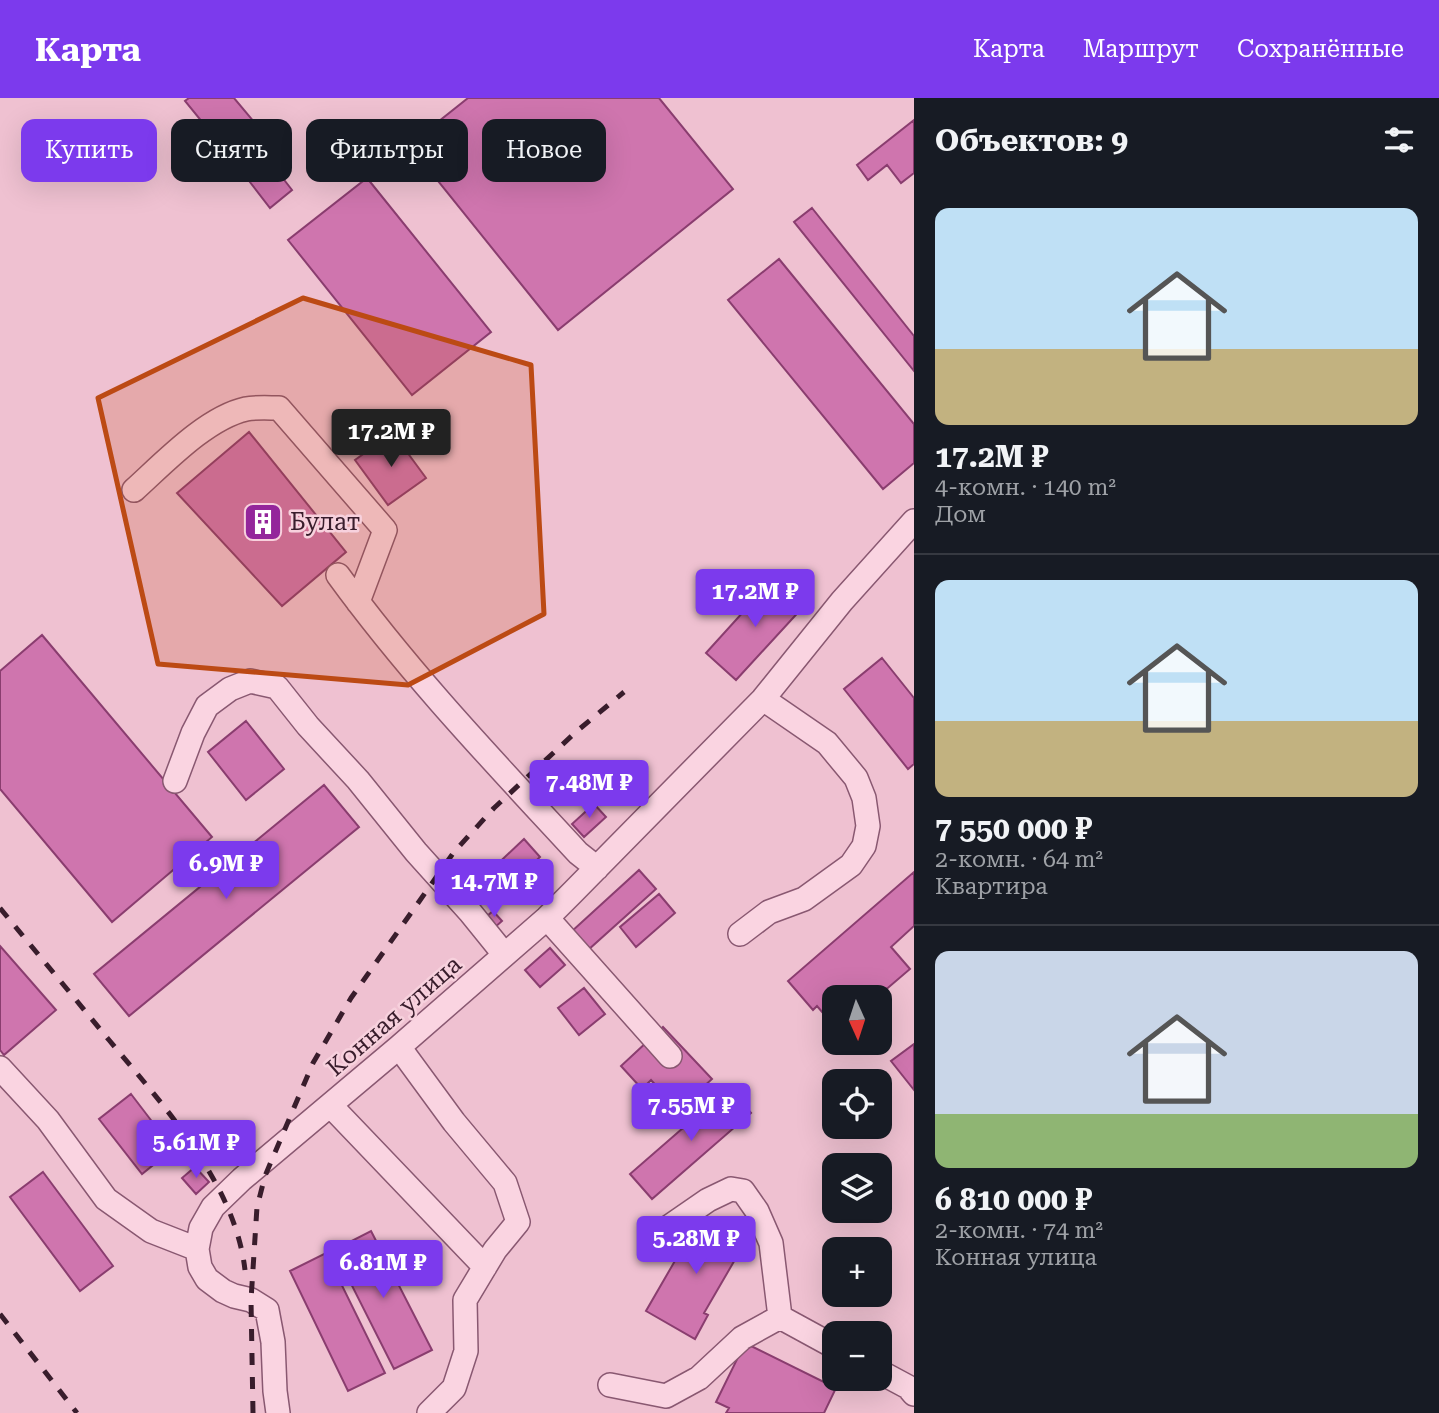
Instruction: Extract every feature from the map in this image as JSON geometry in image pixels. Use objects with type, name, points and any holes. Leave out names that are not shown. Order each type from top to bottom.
[{"type":"street","points":[[134,490],[185,444],[217,420],[246,409],[279,408],[385,530],[358,603]]},
{"type":"street","name":"Конная улица","points":[[197,1249],[201,1228],[222,1197],[547,918],[764,699],[842,601],[914,521]]},
{"type":"street","points":[[338,575],[358,603],[453,716],[578,853],[597,868]]},
{"type":"street","points":[[175,782],[193,733],[207,706],[230,689],[250,681],[276,687],[504,954]]},
{"type":"street","points":[[740,934],[769,912],[804,899],[851,865],[864,846],[868,826],[864,798],[856,778],[827,743],[764,699]]},
{"type":"street","points":[[547,918],[670,1056]]},
{"type":"street","points":[[399,1047],[454,1122],[505,1183],[517,1222],[495,1250],[465,1300],[466,1351],[454,1388],[429,1413]]},
{"type":"street","points":[[0,1068],[48,1120],[106,1199],[151,1231],[197,1249],[200,1267],[207,1279],[234,1296],[251,1300],[267,1310],[273,1342],[278,1413]]},
{"type":"street","points":[[331,1106],[485,1267]]},
{"type":"street","points":[[650,1240],[708,1200],[731,1189],[743,1191],[757,1211],[771,1243],[780,1317]]},
{"type":"street","points":[[780,1317],[822,1340]]},
{"type":"street","points":[[610,1385],[666,1396],[699,1378],[742,1338],[780,1317]]},
{"type":"street","points":[[892,1378],[908,1387],[914,1394]]},
{"type":"highlighted area","points":[[303,298],[531,365],[544,614],[408,685],[158,664],[98,398]]},
{"type":"building","points":[[189,98],[234,98],[252,119],[200,119],[185,101]]},
{"type":"building","points":[[468,98],[659,98],[733,189],[558,330],[439,182],[468,182],[468,119],[442,119]]},
{"type":"building","points":[[914,120],[914,173],[901,183],[887,165],[868,180],[857,165]]},
{"type":"building","points":[[250,182],[286,182],[292,190],[270,208]]},
{"type":"building","points":[[362,182],[370,182],[491,332],[412,395],[288,240]]},
{"type":"building","points":[[812,208],[914,336],[914,371],[794,222]]},
{"type":"building","points":[[779,259],[914,424],[914,463],[883,489],[728,300]]},
{"type":"building","name":"Булат","points":[[249,432],[346,552],[282,606],[177,493]]},
{"type":"building","points":[[393,433],[426,478],[388,505],[355,460]]},
{"type":"building","points":[[773,579],[804,606],[736,680],[706,653]]},
{"type":"building","points":[[42,635],[212,837],[112,922],[0,789],[0,671]]},
{"type":"building","points":[[882,658],[914,698],[914,764],[908,769],[844,689]]},
{"type":"building","points":[[246,721],[284,769],[246,800],[208,752]]},
{"type":"building","points":[[324,785],[359,827],[129,1016],[94,974]]},
{"type":"building","points":[[594,804],[606,817],[584,837],[572,824]]},
{"type":"building","points":[[524,839],[540,857],[505,890],[489,872]]},
{"type":"building","points":[[639,870],[656,889],[588,950],[571,932]]},
{"type":"building","points":[[914,872],[914,926],[891,947],[910,969],[891,985],[822,985],[822,1012],[817,1006],[813,1010],[788,981]]},
{"type":"building","points":[[659,894],[675,913],[636,947],[620,927]]},
{"type":"building","points":[[493,911],[502,921],[494,928],[486,917]]},
{"type":"building","points":[[0,946],[56,1010],[4,1055],[0,1050]]},
{"type":"building","points":[[550,948],[565,965],[540,987],[525,970]]},
{"type":"building","points":[[584,988],[605,1014],[579,1035],[558,1008]]},
{"type":"building","points":[[663,1027],[712,1079],[678,1110],[651,1080],[642,1089],[621,1066]]},
{"type":"building","points":[[914,1044],[914,1090],[891,1061]]},
{"type":"building","points":[[729,1088],[751,1113],[652,1199],[630,1174]]},
{"type":"building","points":[[131,1094],[173,1149],[142,1174],[99,1119]]},
{"type":"building","points":[[195,1167],[209,1182],[196,1194],[182,1178]]},
{"type":"building","points":[[43,1172],[113,1266],[80,1291],[10,1197]]},
{"type":"building","points":[[702,1214],[747,1239],[704,1313],[708,1315],[695,1339],[646,1311]]},
{"type":"building","points":[[371,1231],[432,1350],[394,1369],[334,1250]]},
{"type":"building","points":[[326,1253],[385,1373],[348,1391],[290,1271]]},
{"type":"building","points":[[745,1343],[822,1381],[822,1391],[835,1391],[824,1413],[726,1413],[729,1408],[716,1402]]},
{"type":"railway","points":[[253,1413],[251,1300],[257,1207],[265,1176],[313,1063],[351,998],[454,852],[494,808],[577,731],[624,692]]},
{"type":"railway","points":[[0,908],[152,1091],[194,1147],[227,1206],[245,1270]]},
{"type":"railway","points":[[0,1314],[77,1413]]},
{"type":"place","name":"Булат","points":[[263,522]]}]
